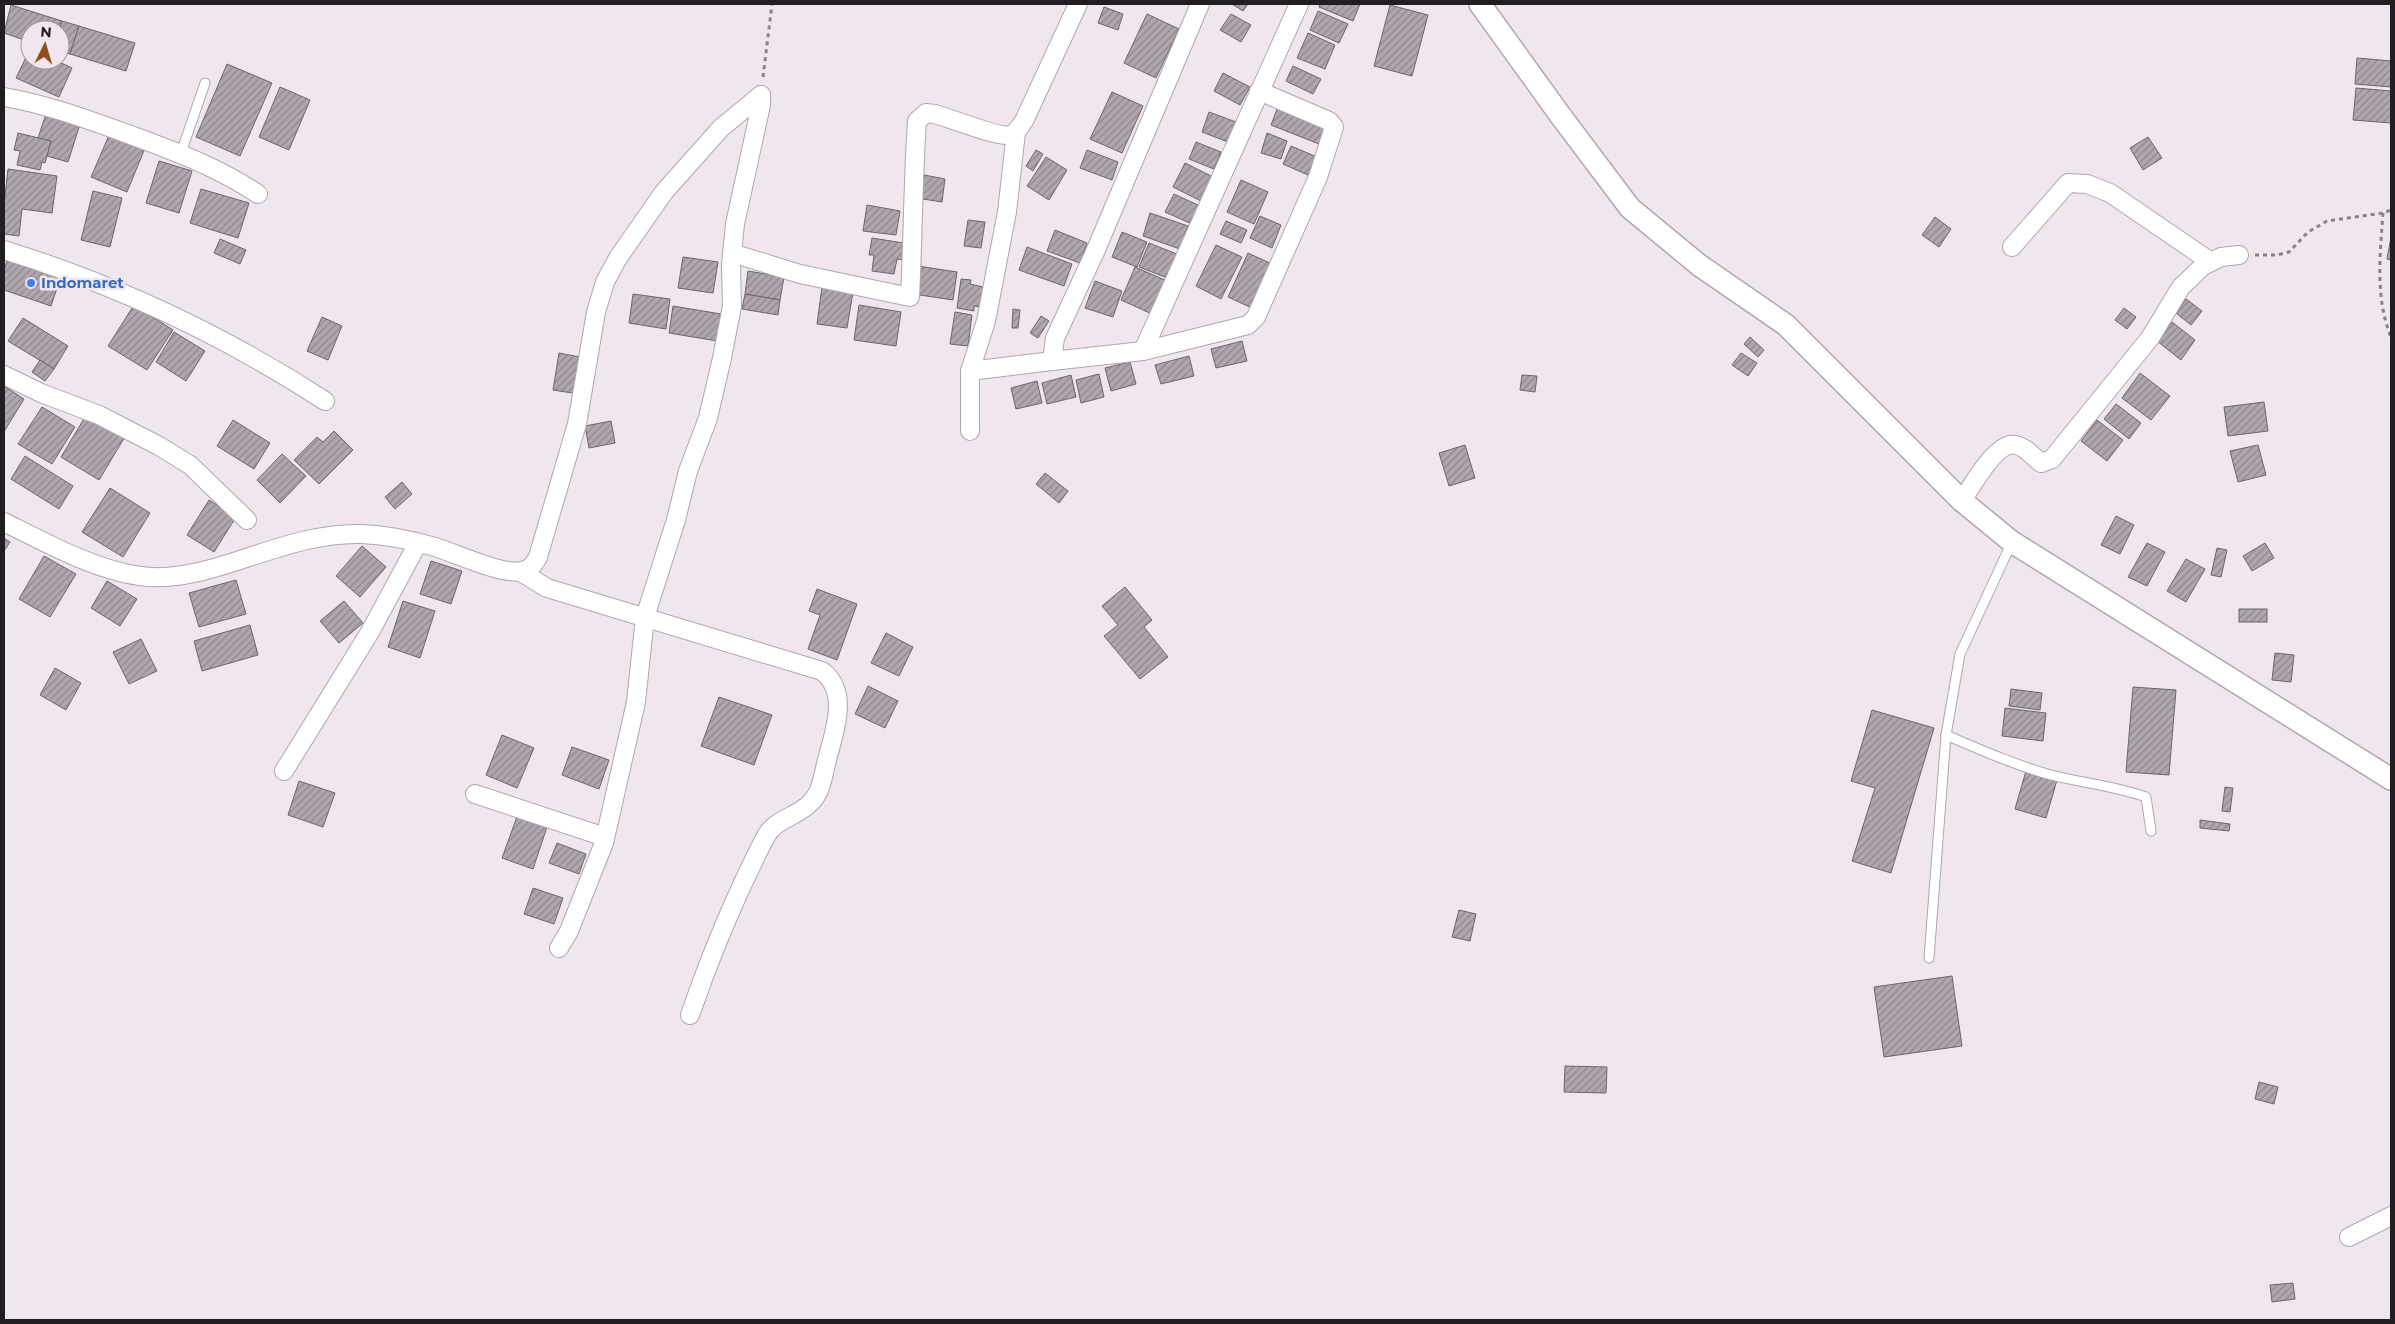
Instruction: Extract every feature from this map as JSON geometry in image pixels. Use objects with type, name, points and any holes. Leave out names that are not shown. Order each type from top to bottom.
[{"type":"street","points":[[732,254],[800,274],[910,297],[917,120],[926,113],[936,114],[998,134],[1009,136],[1016,132],[1024,121],[1078,4]]},
{"type":"street","points":[[1052,361],[1055,338],[1140,148],[1200,4]]},
{"type":"street","points":[[1143,351],[1299,4]]},
{"type":"street","points":[[1480,4],[1630,208],[1699,265],[1786,325],[1962,501],[2012,542],[2391,778]]},
{"type":"street","points":[[970,371],[1143,351],[1248,325],[1256,317],[1262,306],[1318,177],[1334,128],[1329,121],[1259,91]]},
{"type":"street","points":[[559,948],[569,931],[605,837],[636,702],[645,617],[676,520],[688,471],[708,418],[732,306],[732,254],[735,224],[761,96]]},
{"type":"street","points":[[521,572],[532,568],[538,557],[560,488],[582,401],[594,320],[605,282],[629,241],[664,192],[721,128],[761,96]]},
{"type":"street","points":[[4,97],[28,101],[91,119],[181,153],[229,175],[258,194]]},
{"type":"street","points":[[970,431],[970,371],[986,320],[1007,212],[1016,132]]},
{"type":"street","points":[[2012,248],[2068,183],[2087,184],[2110,193],[2211,262]]},
{"type":"street","points":[[4,250],[39,261],[180,318],[246,353],[325,401]]},
{"type":"street","points":[[1962,501],[1992,457],[2009,445],[2015,444],[2025,448],[2041,463],[2052,459],[2150,338],[2181,287],[2196,271],[2221,256],[2239,255]]},
{"type":"street","points":[[4,376],[72,406],[100,415],[159,446],[190,466],[247,520]]},
{"type":"street","points":[[4,522],[66,552],[140,576],[168,576],[201,571],[239,561],[278,547],[325,536],[374,535],[418,543],[504,570],[521,572],[547,588],[822,671],[832,679],[838,702],[837,721],[816,797],[810,804],[768,834],[709,962],[690,1015]]},
{"type":"street","points":[[284,772],[370,632],[418,543]]},
{"type":"street","points":[[475,794],[605,837]]},
{"type":"street","points":[[2349,1237],[2391,1216]]},
{"type":"lane","points":[[181,153],[205,83]]},
{"type":"lane","points":[[1929,958],[1946,735],[1960,654],[2012,542]]},
{"type":"lane","points":[[1946,735],[2012,763],[2051,775],[2125,790],[2146,797],[2151,831]]},
{"type":"path","points":[[761,96],[772,4]]},
{"type":"path","points":[[2239,255],[2277,256],[2288,252],[2308,232],[2327,221],[2383,214],[2391,210]]},
{"type":"path","points":[[2383,214],[2380,271],[2384,311],[2391,337]]},
{"type":"building","points":[[1232,4],[1248,4],[1243,11]]},
{"type":"building","points":[[1320,4],[1360,4],[1353,21],[1319,7]]},
{"type":"building","points":[[11,5],[59,20],[20,20],[20,39],[4,33]]},
{"type":"building","points":[[1390,5],[1428,15],[1412,76],[1374,66]]},
{"type":"building","points":[[1104,7],[1123,14],[1118,30],[1098,23]]},
{"type":"building","points":[[1318,11],[1348,24],[1339,43],[1310,30]]},
{"type":"building","points":[[1147,14],[1179,29],[1156,78],[1124,63]]},
{"type":"building","points":[[1231,14],[1251,25],[1241,42],[1220,30]]},
{"type":"building","points":[[70,23],[79,26],[70,54]]},
{"type":"building","points":[[79,26],[135,43],[126,71],[70,54]]},
{"type":"building","points":[[1308,33],[1335,45],[1325,69],[1297,58]]},
{"type":"building","points":[[2357,58],[2391,61],[2391,87],[2355,84]]},
{"type":"building","points":[[227,64],[272,83],[240,156],[196,137]]},
{"type":"building","points":[[1293,66],[1321,79],[1313,94],[1286,81]]},
{"type":"building","points":[[70,67],[72,68],[59,97],[16,78],[20,70],[70,70]]},
{"type":"building","points":[[1223,73],[1250,87],[1240,105],[1214,91]]},
{"type":"building","points":[[280,87],[310,100],[289,150],[259,137]]},
{"type":"building","points":[[2356,88],[2391,91],[2391,123],[2353,120]]},
{"type":"building","points":[[1112,92],[1143,106],[1122,153],[1090,139]]},
{"type":"building","points":[[1279,104],[1332,125],[1324,146],[1271,125]]},
{"type":"building","points":[[47,111],[81,121],[68,162],[47,156],[51,141],[38,138]]},
{"type":"building","points":[[1209,112],[1236,122],[1228,142],[1202,132]]},
{"type":"building","points":[[18,133],[51,141],[45,163],[42,162],[40,170],[17,165],[20,151],[14,150]]},
{"type":"building","points":[[110,133],[145,148],[127,192],[91,177]]},
{"type":"building","points":[[1267,133],[1287,141],[1281,159],[1261,153]]},
{"type":"building","points":[[2148,137],[2162,158],[2143,170],[2130,148]]},
{"type":"building","points":[[1196,142],[1221,152],[1214,169],[1189,159]]},
{"type":"building","points":[[1291,146],[1317,157],[1308,175],[1283,164]]},
{"type":"building","points":[[1036,150],[1043,154],[1033,171],[1026,166]]},
{"type":"building","points":[[1087,150],[1118,162],[1112,180],[1080,168]]},
{"type":"building","points":[[1046,157],[1067,170],[1049,200],[1027,186]]},
{"type":"building","points":[[159,161],[192,171],[179,213],[146,203]]},
{"type":"building","points":[[1185,163],[1213,177],[1201,201],[1173,187]]},
{"type":"building","points":[[8,169],[57,176],[52,213],[22,209],[19,236],[4,234],[4,205]]},
{"type":"building","points":[[919,174],[945,179],[942,202],[916,198]]},
{"type":"building","points":[[1241,180],[1268,192],[1254,224],[1227,212]]},
{"type":"building","points":[[201,189],[249,203],[238,238],[190,223]]},
{"type":"building","points":[[93,191],[122,198],[110,247],[81,240]]},
{"type":"building","points":[[1174,194],[1200,206],[1192,224],[1165,212]]},
{"type":"building","points":[[867,205],[900,211],[896,235],[863,231]]},
{"type":"building","points":[[1150,213],[1188,226],[1180,249],[1143,236]]},
{"type":"building","points":[[1260,216],[1281,225],[1272,248],[1250,238]]},
{"type":"building","points":[[1935,217],[1951,229],[1939,247],[1922,235]]},
{"type":"building","points":[[968,220],[985,222],[981,248],[964,246]]},
{"type":"building","points":[[1226,221],[1247,230],[1241,243],[1220,234]]},
{"type":"building","points":[[1055,230],[1087,243],[1080,263],[1047,251]]},
{"type":"building","points":[[1122,232],[1147,242],[1137,267],[1112,257]]},
{"type":"building","points":[[2391,237],[2391,260],[2387,259]]},
{"type":"building","points":[[872,238],[910,244],[908,261],[897,259],[894,274],[872,271],[874,255],[869,255]]},
{"type":"building","points":[[220,239],[246,250],[240,264],[214,253]]},
{"type":"building","points":[[1149,243],[1179,255],[1170,279],[1139,267]]},
{"type":"building","points":[[1216,245],[1242,257],[1221,299],[1196,286]]},
{"type":"building","points":[[1027,247],[1072,264],[1064,286],[1019,270]]},
{"type":"building","points":[[1248,253],[1274,265],[1254,309],[1228,297]]},
{"type":"building","points":[[683,257],[718,262],[713,293],[678,288]]},
{"type":"building","name":"Indomaret","points":[[8,258],[61,276],[51,306],[4,290],[4,270]]},
{"type":"building","points":[[918,266],[957,272],[953,300],[913,294]]},
{"type":"building","points":[[1135,267],[1167,281],[1152,314],[1121,300]]},
{"type":"building","points":[[748,271],[784,277],[780,300],[745,294]]},
{"type":"building","points":[[961,279],[971,280],[970,284],[983,287],[980,307],[974,306],[974,311],[957,308]]},
{"type":"building","points":[[1095,281],[1122,291],[1113,317],[1085,308]]},
{"type":"building","points":[[822,287],[853,292],[847,328],[817,324]]},
{"type":"building","points":[[633,294],[670,299],[666,329],[629,323]]},
{"type":"building","points":[[745,294],[780,300],[778,315],[742,309]]},
{"type":"building","points":[[2186,299],[2202,311],[2191,325],[2176,313]]},
{"type":"building","points":[[134,305],[173,330],[147,370],[108,346]]},
{"type":"building","points":[[859,305],[901,312],[896,346],[854,340]]},
{"type":"building","points":[[673,306],[721,314],[717,341],[669,333]]},
{"type":"building","points":[[2124,308],[2136,317],[2127,329],[2115,320]]},
{"type":"building","points":[[1013,309],[1020,310],[1018,328],[1012,328]]},
{"type":"building","points":[[955,312],[972,315],[968,346],[950,344]]},
{"type":"building","points":[[1041,316],[1049,321],[1038,338],[1030,333]]},
{"type":"building","points":[[322,317],[342,326],[328,360],[307,351]]},
{"type":"building","points":[[23,318],[68,346],[54,369],[8,341]]},
{"type":"building","points":[[2172,322],[2195,340],[2181,360],[2157,341]]},
{"type":"building","points":[[174,332],[205,351],[186,381],[156,362]]},
{"type":"building","points":[[1750,337],[1764,350],[1758,357],[1744,344]]},
{"type":"building","points":[[1242,341],[1247,361],[1216,368],[1211,349]]},
{"type":"building","points":[[559,353],[585,358],[579,394],[553,390]]},
{"type":"building","points":[[1741,353],[1757,363],[1748,376],[1732,365]]},
{"type":"building","points":[[1189,356],[1194,376],[1161,384],[1155,365]]},
{"type":"building","points":[[40,360],[54,369],[45,381],[32,372]]},
{"type":"building","points":[[1130,362],[1136,384],[1111,391],[1105,368]]},
{"type":"building","points":[[2140,373],[2170,396],[2151,420],[2122,398]]},
{"type":"building","points":[[1099,374],[1104,397],[1081,403],[1076,380]]},
{"type":"building","points":[[1071,375],[1076,397],[1047,404],[1042,383]]},
{"type":"building","points":[[1522,375],[1537,376],[1535,392],[1520,390]]},
{"type":"building","points":[[1037,381],[1042,403],[1016,409],[1011,388]]},
{"type":"building","points":[[4,386],[24,399],[5,430],[4,429]]},
{"type":"building","points":[[2264,402],[2268,431],[2228,436],[2224,407]]},
{"type":"building","points":[[2116,404],[2141,423],[2129,439],[2104,419]]},
{"type":"building","points":[[42,407],[75,427],[52,464],[18,444]]},
{"type":"building","points":[[88,412],[126,435],[99,480],[61,457]]},
{"type":"building","points":[[233,420],[270,443],[254,469],[217,446]]},
{"type":"building","points":[[2097,420],[2123,440],[2107,461],[2081,441]]},
{"type":"building","points":[[611,421],[615,443],[589,448],[585,426]]},
{"type":"building","points":[[334,431],[353,450],[319,484],[294,460],[317,437],[323,442]]},
{"type":"building","points":[[1465,445],[1475,478],[1449,486],[1439,453]]},
{"type":"building","points":[[2258,445],[2266,475],[2238,482],[2230,451]]},
{"type":"building","points":[[282,454],[306,476],[280,503],[257,480]]},
{"type":"building","points":[[25,456],[73,486],[59,509],[11,479]]},
{"type":"building","points":[[1045,473],[1068,491],[1059,503],[1036,484]]},
{"type":"building","points":[[402,482],[412,494],[395,509],[385,497]]},
{"type":"building","points":[[110,488],[150,513],[123,557],[82,532]]},
{"type":"building","points":[[209,500],[236,517],[214,552],[187,535]]},
{"type":"building","points":[[2116,516],[2134,525],[2120,554],[2101,545]]},
{"type":"building","points":[[4,538],[10,542],[4,551]]},
{"type":"building","points":[[2147,543],[2165,552],[2147,586],[2128,577]]},
{"type":"building","points":[[2265,543],[2274,558],[2252,571],[2243,556]]},
{"type":"building","points":[[362,546],[386,567],[360,597],[336,576]]},
{"type":"building","points":[[2217,548],[2227,550],[2221,577],[2211,575]]},
{"type":"building","points":[[44,556],[76,574],[50,617],[19,599]]},
{"type":"building","points":[[2186,559],[2205,569],[2186,602],[2167,591]]},
{"type":"building","points":[[431,561],[462,571],[451,604],[420,594]]},
{"type":"building","points":[[236,580],[246,614],[199,627],[189,593]]},
{"type":"building","points":[[107,581],[137,599],[120,626],[91,608]]},
{"type":"building","points":[[1125,587],[1152,620],[1144,627],[1168,657],[1140,679],[1104,636],[1118,625],[1102,606]]},
{"type":"building","points":[[817,589],[857,604],[837,660],[808,649],[820,615],[809,611]]},
{"type":"building","points":[[344,601],[363,623],[339,643],[320,621]]},
{"type":"building","points":[[403,601],[435,611],[420,658],[388,647]]},
{"type":"building","points":[[2239,609],[2267,609],[2267,622],[2239,622]]},
{"type":"building","points":[[250,625],[258,655],[202,671],[194,641]]},
{"type":"building","points":[[886,633],[913,647],[899,676],[871,663]]},
{"type":"building","points":[[141,639],[157,671],[129,684],[113,652]]},
{"type":"building","points":[[2275,653],[2294,655],[2291,682],[2272,680]]},
{"type":"building","points":[[55,668],[81,683],[66,710],[40,695]]},
{"type":"building","points":[[868,686],[898,701],[885,728],[855,714]]},
{"type":"building","points":[[2133,687],[2176,690],[2169,775],[2126,772]]},
{"type":"building","points":[[2011,689],[2042,693],[2040,710],[2009,706]]},
{"type":"building","points":[[719,697],[772,715],[754,765],[701,746]]},
{"type":"building","points":[[2005,708],[2046,713],[2043,741],[2002,736]]},
{"type":"building","points":[[1872,710],[1934,728],[1891,873],[1852,861],[1875,788],[1851,781]]},
{"type":"building","points":[[502,735],[534,748],[517,788],[486,775]]},
{"type":"building","points":[[572,747],[609,760],[599,789],[562,775]]},
{"type":"building","points":[[2026,771],[2057,780],[2046,818],[2015,809]]},
{"type":"building","points":[[299,781],[335,793],[323,827],[288,815]]},
{"type":"building","points":[[2225,787],[2233,788],[2230,812],[2222,811]]},
{"type":"building","points":[[518,814],[548,824],[533,869],[502,858]]},
{"type":"building","points":[[2200,820],[2230,824],[2229,831],[2200,828]]},
{"type":"building","points":[[557,843],[586,854],[579,874],[549,863]]},
{"type":"building","points":[[533,888],[563,898],[554,924],[524,914]]},
{"type":"building","points":[[1459,910],[1476,914],[1470,941],[1452,937]]},
{"type":"building","points":[[1952,976],[1962,1046],[1884,1057],[1874,987]]},
{"type":"building","points":[[1565,1066],[1607,1067],[1606,1093],[1564,1092]]},
{"type":"building","points":[[2259,1082],[2278,1087],[2274,1104],[2255,1099]]},
{"type":"building","points":[[2293,1283],[2295,1299],[2272,1302],[2270,1285]]},
{"type":"place","name":"Indomaret","points":[[31,283]]}]
